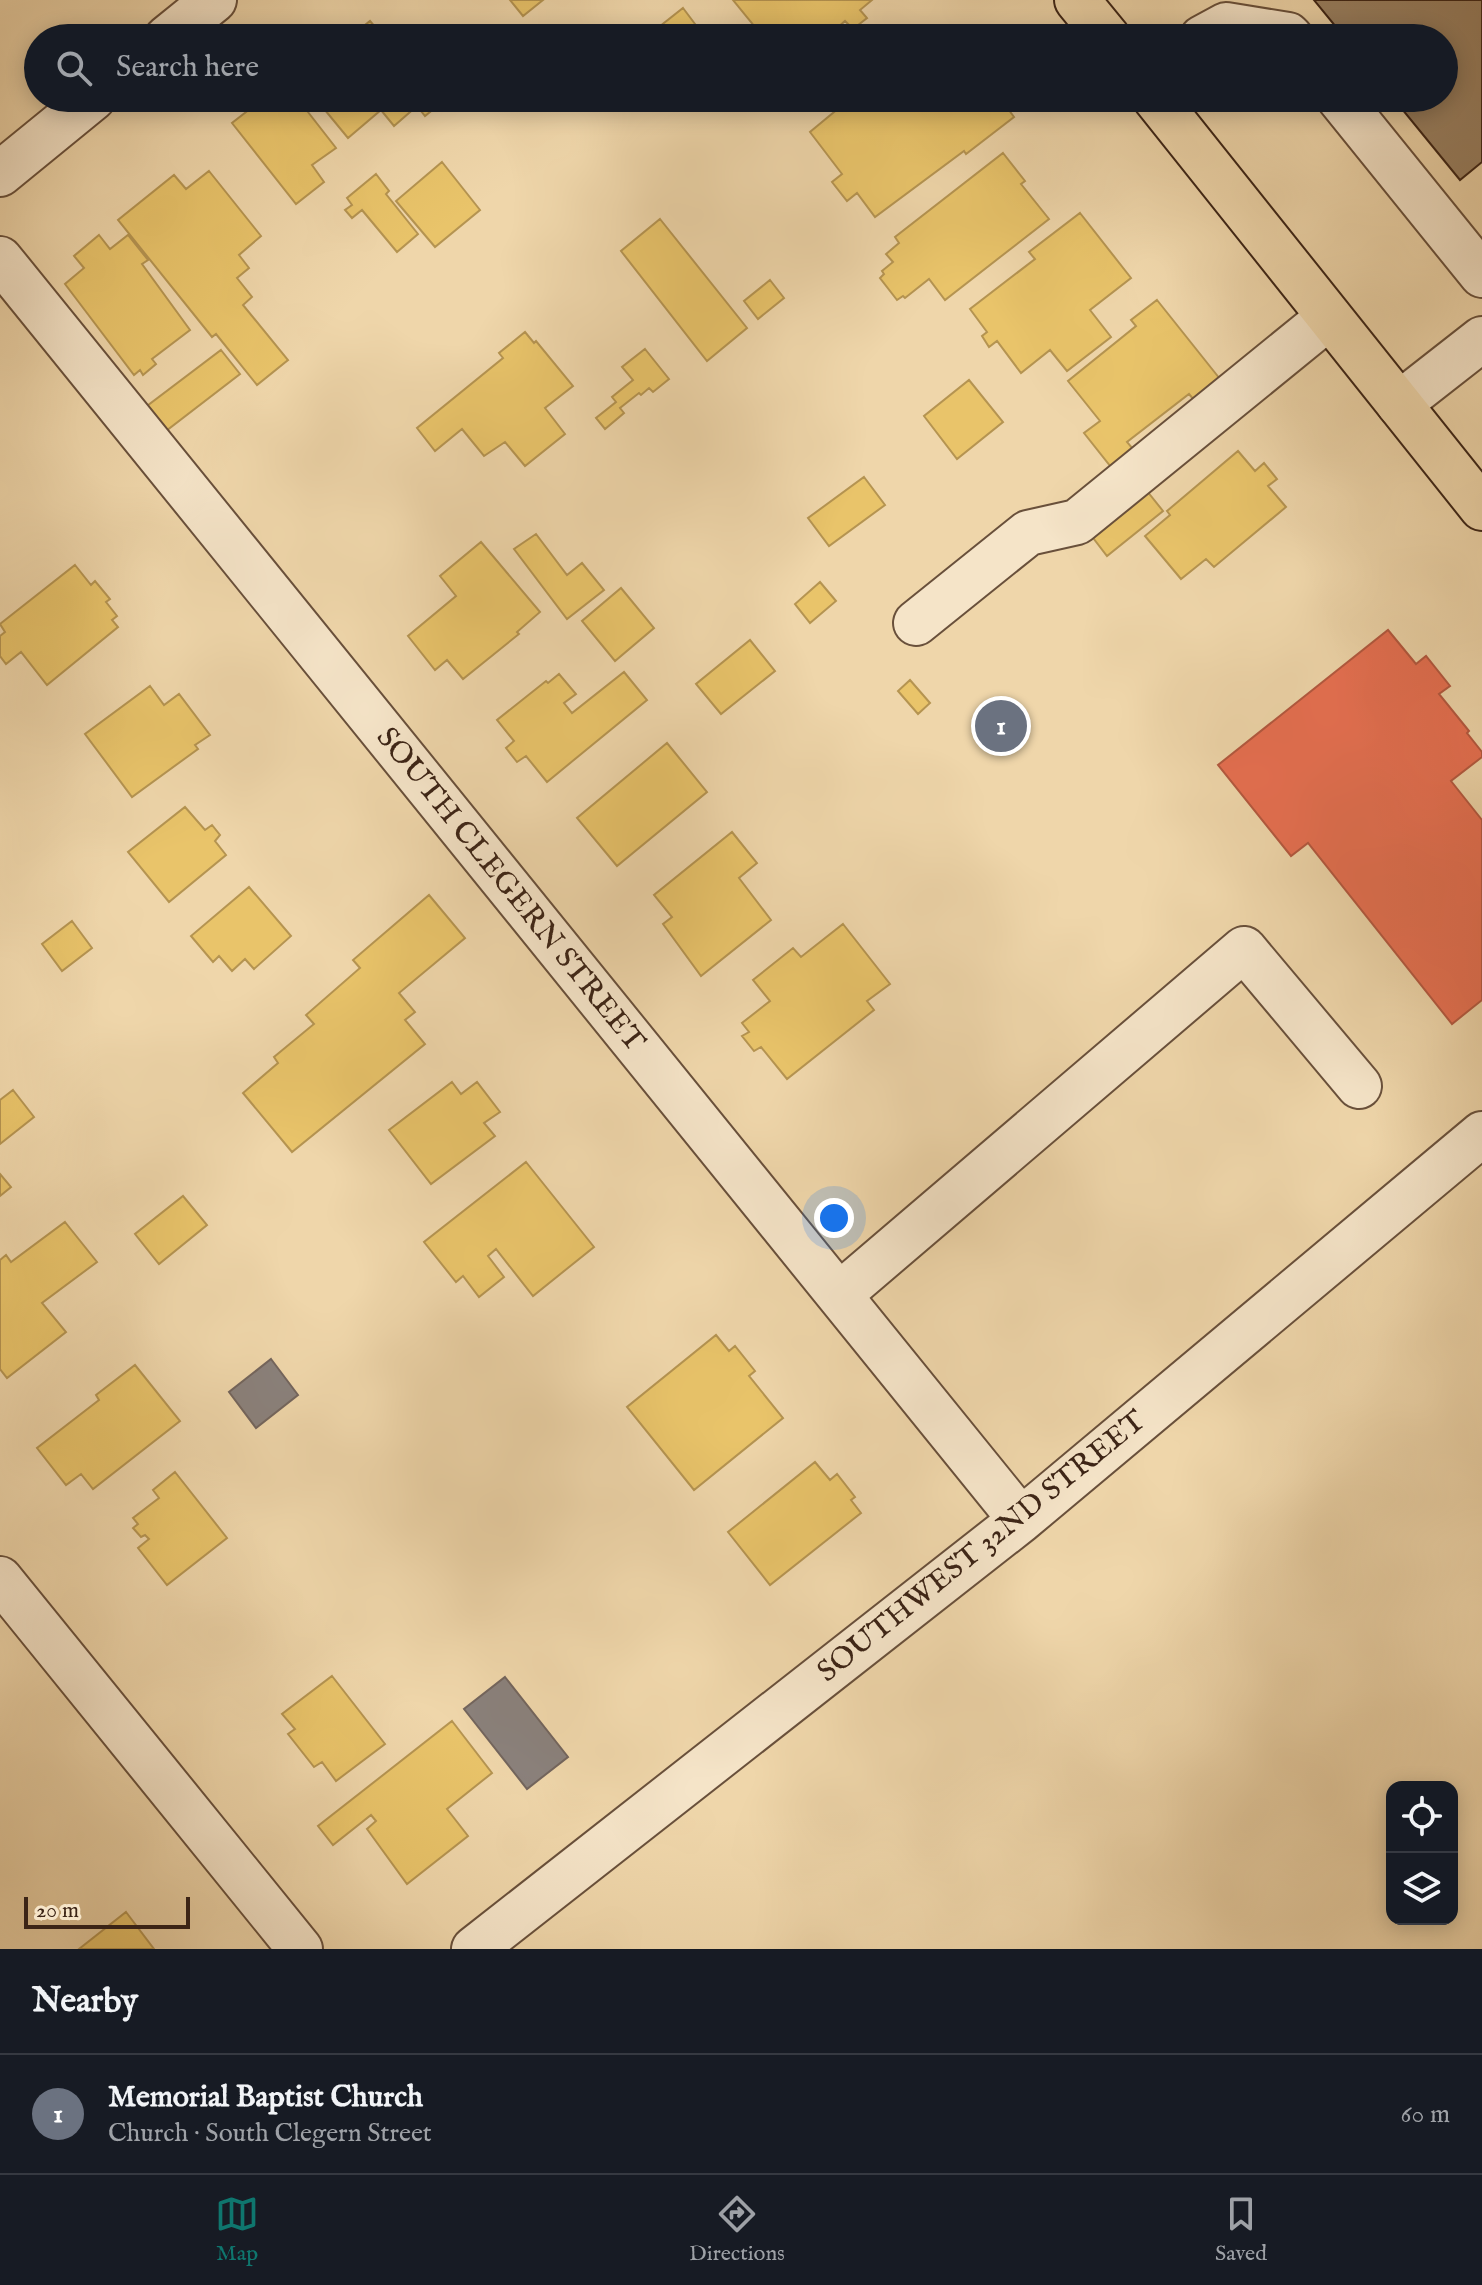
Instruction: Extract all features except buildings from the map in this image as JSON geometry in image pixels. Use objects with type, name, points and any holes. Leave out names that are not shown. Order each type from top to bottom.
[{"type":"main road","points":[[1077,0],[1097,24]]},
{"type":"main road","points":[[1166,112],[1482,508]]},
{"type":"street","points":[[184,24],[214,0]]},
{"type":"street","points":[[6,155],[72,112]]},
{"type":"street","points":[[1350,112],[1482,275]]},
{"type":"street","name":"SOUTH CLEGERN STREET","points":[[0,259],[1021,1520]]},
{"type":"street","points":[[916,623],[1028,533],[1077,522],[1329,317]]},
{"type":"street","points":[[1399,404],[1482,339]]},
{"type":"street","points":[[839,1295],[1244,949],[1359,1086]]},
{"type":"street","name":"SOUTHWEST 32ND STREET","points":[[474,1949],[1021,1520],[1482,1134]]},
{"type":"street","points":[[0,1579],[300,1949]]},
{"type":"place","name":"Memorial Baptist Church","points":[[1001,726]]}]
